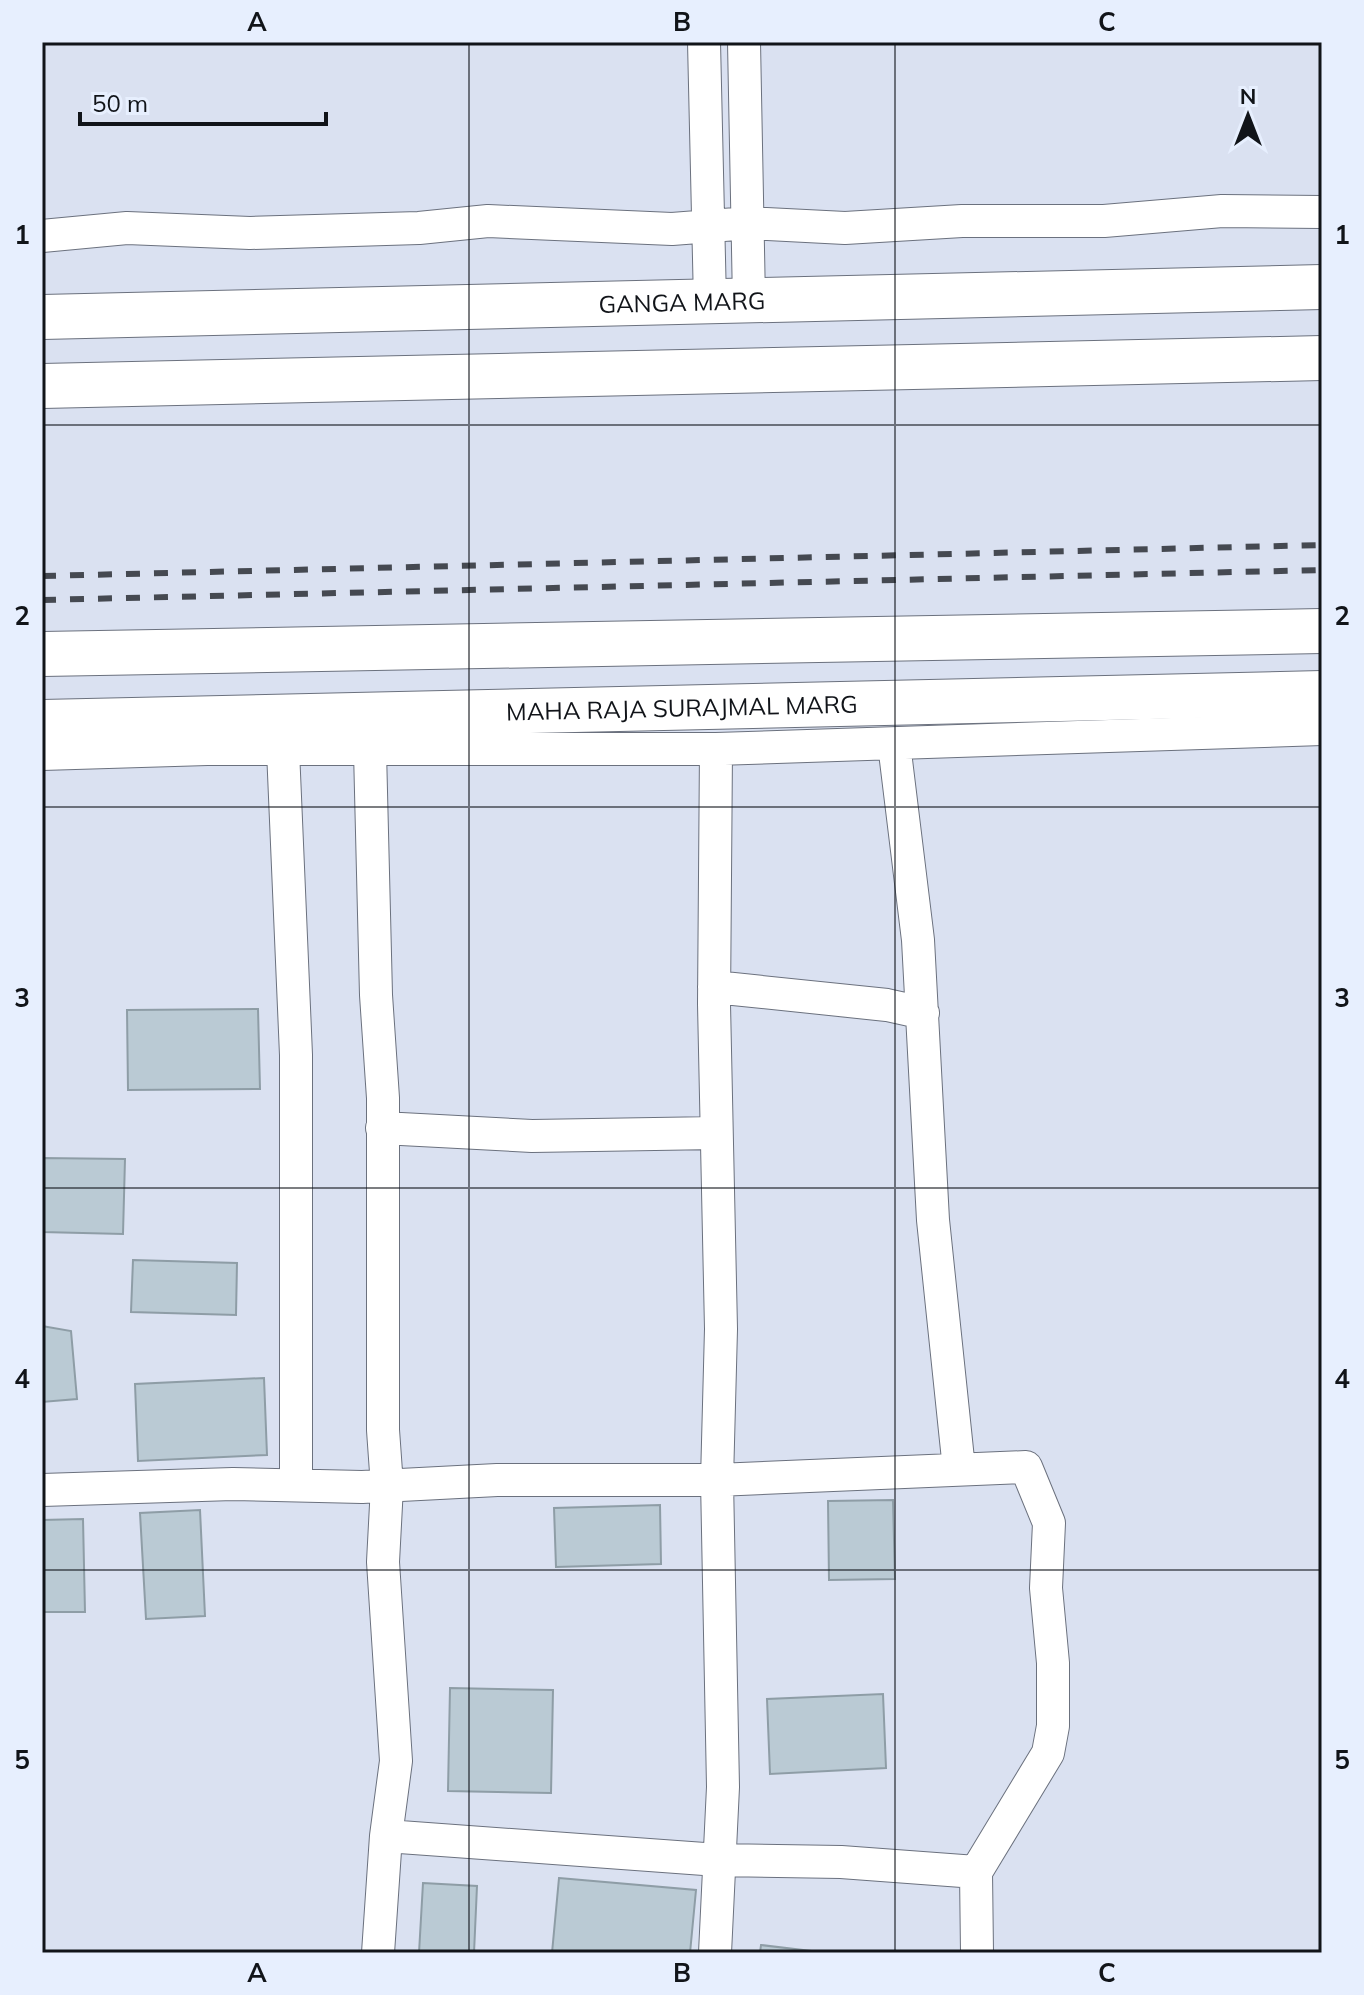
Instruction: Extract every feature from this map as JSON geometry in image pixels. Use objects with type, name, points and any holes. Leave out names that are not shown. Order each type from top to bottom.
[{"type":"street","points":[[704,42],[709,224],[730,301]]},
{"type":"street","points":[[730,301],[749,223],[744,42]]},
{"type":"street","points":[[42,236],[127,228],[250,233],[419,228],[488,221],[672,229],[749,223],[845,228],[962,221],[1104,221],[1222,211],[1322,212]]},
{"type":"street","name":"GANGA MARG","points":[[42,317],[1322,287]]},
{"type":"street","points":[[42,386],[1322,358]]},
{"type":"street","points":[[42,654],[1322,631]]},
{"type":"street","points":[[357,649],[366,732],[382,1128],[383,1430],[387,1486],[383,1562],[396,1761],[386,1836],[378,1953]]},
{"type":"street","name":"MAHA RAJA SURAJMAL MARG","points":[[42,722],[366,732],[1322,693]]},
{"type":"street","points":[[42,754],[283,750],[366,732],[716,749],[1322,729]]},
{"type":"street","points":[[894,744],[923,1013],[933,1220],[959,1469]]},
{"type":"street","points":[[715,1953],[723,1787],[717,1480],[721,1329],[714,987],[716,749]]},
{"type":"street","points":[[283,750],[296,1055],[296,1485]]},
{"type":"street","points":[[714,987],[887,1005],[923,1013]]},
{"type":"street","points":[[382,1128],[564,1137],[716,1133]]},
{"type":"street","points":[[42,1490],[387,1486],[497,1480],[717,1480],[1026,1467],[1049,1523],[1046,1588],[1053,1663],[1053,1726],[1048,1753],[976,1872],[977,1953]]},
{"type":"street","points":[[386,1836],[718,1860],[841,1862],[976,1872]]},
{"type":"building","points":[[258,1009],[260,1089],[128,1090],[127,1010]]},
{"type":"building","points":[[42,1158],[125,1159],[123,1234],[42,1232]]},
{"type":"building","points":[[133,1260],[237,1263],[236,1315],[131,1312]]},
{"type":"building","points":[[42,1326],[71,1331],[77,1399],[42,1402]]},
{"type":"building","points":[[264,1378],[267,1455],[138,1461],[135,1384]]},
{"type":"building","points":[[893,1500],[895,1579],[829,1580],[828,1501]]},
{"type":"building","points":[[660,1505],[661,1564],[556,1567],[554,1508]]},
{"type":"building","points":[[200,1510],[205,1616],[146,1619],[140,1513]]},
{"type":"building","points":[[83,1519],[85,1612],[42,1612],[42,1520]]},
{"type":"building","points":[[450,1688],[553,1690],[551,1793],[448,1791]]},
{"type":"building","points":[[883,1694],[886,1768],[770,1774],[767,1699]]},
{"type":"building","points":[[559,1878],[696,1890],[690,1953],[552,1953]]},
{"type":"building","points":[[423,1883],[477,1886],[474,1953],[419,1953]]},
{"type":"building","points":[[761,1945],[828,1953],[760,1953]]},
{"type":"railway","points":[[42,576],[1322,545]]},
{"type":"railway","points":[[42,600],[1322,570]]}]
